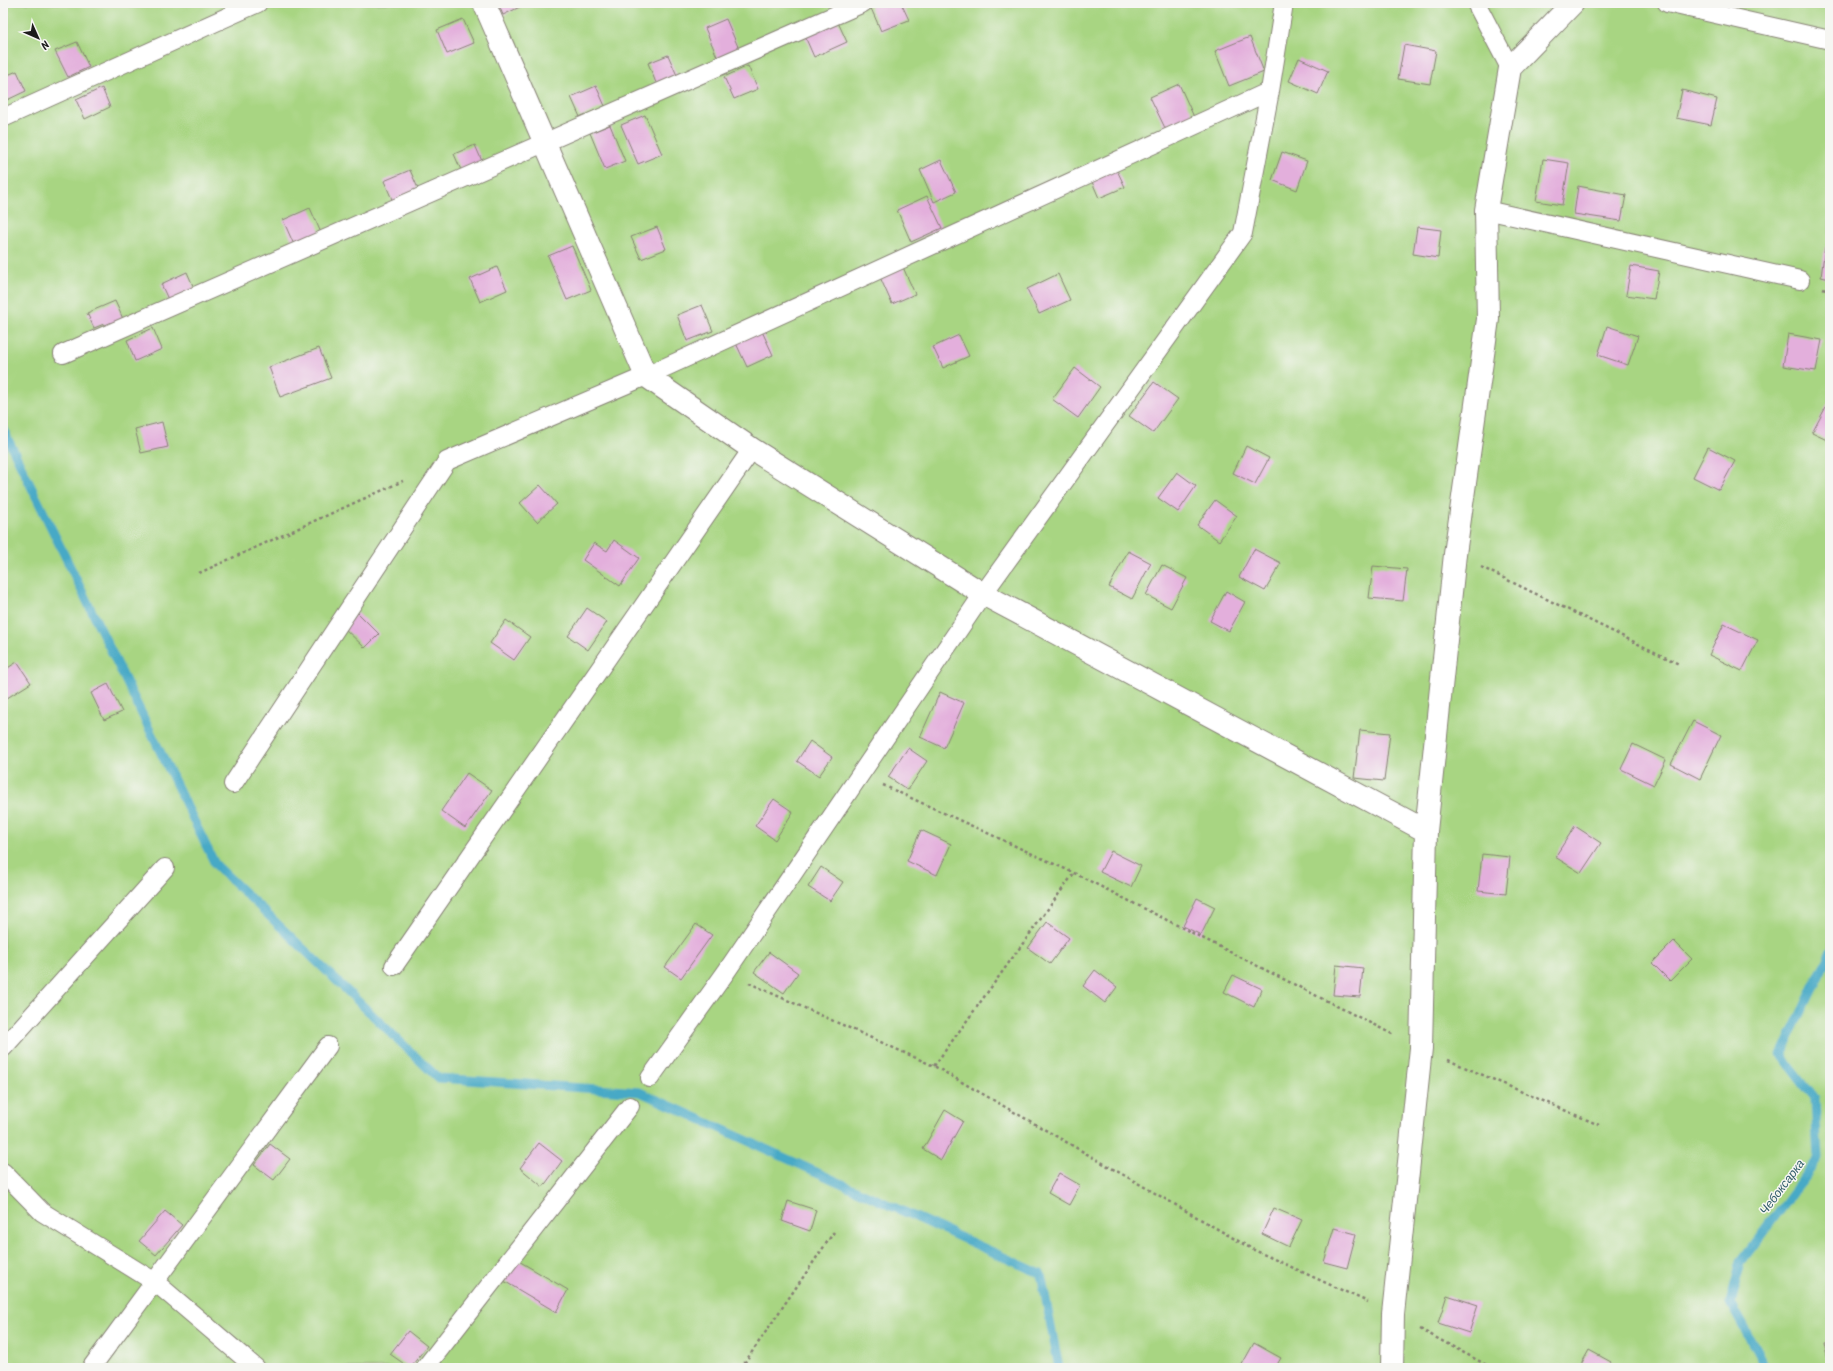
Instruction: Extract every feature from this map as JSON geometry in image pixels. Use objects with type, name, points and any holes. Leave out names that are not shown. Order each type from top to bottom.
[{"type":"street","points":[[484,3],[646,376],[752,449],[983,594],[1426,831]]},
{"type":"street","points":[[1392,1368],[1393,1314],[1420,1048],[1426,831],[1455,554],[1488,319],[1486,210],[1510,68],[1573,3]]},
{"type":"lane","points":[[3,118],[258,3]]},
{"type":"lane","points":[[63,354],[863,3]]},
{"type":"lane","points":[[650,1078],[726,972],[983,594],[1244,233],[1270,91],[1284,3]]},
{"type":"lane","points":[[1476,3],[1510,68]]},
{"type":"lane","points":[[1668,3],[1830,40]]},
{"type":"lane","points":[[233,784],[447,461],[646,376],[1270,91]]},
{"type":"lane","points":[[1486,210],[1800,280]]},
{"type":"lane","points":[[394,966],[752,449]]},
{"type":"lane","points":[[3,1048],[165,868]]},
{"type":"lane","points":[[91,1368],[328,1046]]},
{"type":"lane","points":[[425,1368],[630,1106]]},
{"type":"lane","points":[[3,1172],[42,1212],[155,1282],[256,1368]]},
{"type":"path","points":[[199,573],[404,480]]},
{"type":"path","points":[[1455,554],[1679,664]]},
{"type":"path","points":[[861,774],[1074,873],[1420,1048],[1599,1125]]},
{"type":"path","points":[[934,1066],[1074,873]]},
{"type":"path","points":[[726,972],[934,1066],[1254,1250],[1393,1314],[1492,1368]]},
{"type":"path","points":[[741,1368],[834,1232]]},
{"type":"green space","points":[[3,3],[1830,3],[1830,1368],[3,1368]]},
{"type":"building","points":[[498,3],[523,3],[524,5],[503,15]]},
{"type":"building","points":[[878,3],[901,3],[909,20],[881,31],[870,6]]},
{"type":"building","points":[[836,18],[847,42],[814,57],[803,32]]},
{"type":"building","points":[[463,19],[474,43],[447,54],[437,30]]},
{"type":"building","points":[[726,19],[739,49],[718,59],[705,28]]},
{"type":"building","points":[[1250,37],[1264,72],[1229,86],[1215,51]]},
{"type":"building","points":[[77,42],[89,67],[68,77],[55,51]]},
{"type":"building","points":[[1404,45],[1436,51],[1430,84],[1398,79]]},
{"type":"building","points":[[668,55],[679,80],[658,88],[648,63]]},
{"type":"building","points":[[1299,58],[1328,71],[1318,94],[1289,81]]},
{"type":"building","points":[[748,66],[758,89],[734,99],[724,77]]},
{"type":"building","points":[[17,71],[26,91],[3,102],[3,77]]},
{"type":"building","points":[[1179,84],[1194,117],[1166,130],[1150,97]]},
{"type":"building","points":[[596,86],[605,106],[580,117],[571,97]]},
{"type":"building","points":[[102,88],[110,107],[85,119],[76,100]]},
{"type":"building","points":[[1682,90],[1717,99],[1711,125],[1676,118]]},
{"type":"building","points":[[645,115],[662,154],[638,164],[621,125]]},
{"type":"building","points":[[610,125],[625,161],[605,169],[590,133]]},
{"type":"building","points":[[475,145],[485,168],[464,177],[454,154]]},
{"type":"building","points":[[1282,152],[1307,161],[1297,190],[1272,180]]},
{"type":"building","points":[[1543,159],[1569,163],[1562,205],[1536,201]]},
{"type":"building","points":[[941,160],[956,192],[934,202],[920,170]]},
{"type":"building","points":[[1114,164],[1125,187],[1099,198],[1089,175]]},
{"type":"building","points":[[410,170],[420,193],[394,204],[384,181]]},
{"type":"building","points":[[1578,186],[1626,195],[1621,221],[1574,214]]},
{"type":"building","points":[[927,196],[942,228],[911,242],[897,210]]},
{"type":"building","points":[[310,208],[322,235],[295,247],[283,220]]},
{"type":"building","points":[[657,227],[666,249],[641,259],[631,237]]},
{"type":"building","points":[[1417,227],[1441,230],[1438,258],[1413,254]]},
{"type":"building","points":[[572,246],[591,290],[567,300],[548,256]]},
{"type":"building","points":[[1825,247],[1830,248],[1830,279],[1821,277]]},
{"type":"building","points":[[902,265],[915,294],[892,304],[879,275]]},
{"type":"building","points":[[1631,266],[1659,271],[1654,299],[1626,295]]},
{"type":"building","points":[[497,267],[507,290],[480,302],[470,279]]},
{"type":"building","points":[[187,272],[197,295],[171,306],[161,284]]},
{"type":"building","points":[[1058,274],[1070,300],[1039,314],[1027,289]]},
{"type":"building","points":[[115,301],[124,321],[106,330],[104,324],[94,328],[87,313]]},
{"type":"building","points":[[702,305],[713,331],[687,341],[677,315]]},
{"type":"building","points":[[1607,326],[1638,336],[1628,365],[1598,355]]},
{"type":"building","points":[[760,327],[773,355],[747,367],[734,339]]},
{"type":"building","points":[[153,328],[162,349],[135,361],[127,340]]},
{"type":"building","points":[[1788,334],[1822,340],[1816,371],[1783,366]]},
{"type":"building","points":[[959,335],[969,356],[943,368],[933,347]]},
{"type":"building","points":[[319,348],[331,378],[280,397],[269,367]]},
{"type":"building","points":[[1075,368],[1100,387],[1078,418],[1052,399]]},
{"type":"building","points":[[1154,382],[1178,399],[1153,433],[1129,416]]},
{"type":"building","points":[[1828,403],[1830,404],[1829,441],[1812,433]]},
{"type":"building","points":[[162,422],[168,447],[141,453],[135,429]]},
{"type":"building","points":[[1246,446],[1269,458],[1255,484],[1233,473]]},
{"type":"building","points":[[1708,447],[1735,461],[1719,490],[1693,477]]},
{"type":"building","points":[[1177,472],[1196,486],[1178,512],[1158,498]]},
{"type":"building","points":[[540,485],[557,504],[537,522],[520,503]]},
{"type":"building","points":[[1215,500],[1237,516],[1219,541],[1197,525]]},
{"type":"building","points":[[614,540],[639,558],[620,586],[583,560],[594,543],[607,551]]},
{"type":"building","points":[[1254,549],[1281,563],[1265,591],[1239,577]]},
{"type":"building","points":[[1128,551],[1151,563],[1132,599],[1109,587]]},
{"type":"building","points":[[1162,565],[1187,578],[1171,608],[1146,595]]},
{"type":"building","points":[[1373,566],[1407,569],[1403,601],[1369,598]]},
{"type":"building","points":[[1226,591],[1245,602],[1229,631],[1210,621]]},
{"type":"building","points":[[587,608],[607,622],[588,650],[568,636]]},
{"type":"building","points":[[357,612],[379,634],[365,648],[343,627]]},
{"type":"building","points":[[506,620],[530,637],[514,660],[490,643]]},
{"type":"building","points":[[1724,624],[1758,640],[1742,671],[1709,655]]},
{"type":"building","points":[[17,662],[31,683],[4,700],[3,671]]},
{"type":"building","points":[[108,684],[122,712],[104,720],[91,693]]},
{"type":"building","points":[[940,692],[964,703],[944,748],[920,737]]},
{"type":"building","points":[[1693,721],[1721,735],[1700,779],[1671,764]]},
{"type":"building","points":[[1360,730],[1390,733],[1384,781],[1354,778]]},
{"type":"building","points":[[810,741],[832,757],[819,776],[797,761]]},
{"type":"building","points":[[1633,744],[1666,760],[1654,785],[1621,769]]},
{"type":"building","points":[[908,748],[927,761],[908,790],[888,777]]},
{"type":"building","points":[[467,773],[492,790],[465,828],[441,811]]},
{"type":"building","points":[[774,799],[793,812],[775,840],[755,826]]},
{"type":"building","points":[[1575,826],[1601,843],[1581,873],[1555,857]]},
{"type":"building","points":[[921,830],[951,844],[937,875],[907,861]]},
{"type":"building","points":[[1111,851],[1141,866],[1131,887],[1100,872]]},
{"type":"building","points":[[1482,854],[1510,857],[1506,894],[1478,891]]},
{"type":"building","points":[[821,867],[843,882],[830,901],[808,887]]},
{"type":"building","points":[[1197,898],[1215,907],[1201,935],[1183,926]]},
{"type":"building","points":[[1047,922],[1069,938],[1050,964],[1028,948]]},
{"type":"building","points":[[696,924],[712,935],[681,978],[665,967]]},
{"type":"building","points":[[1674,941],[1692,959],[1670,981],[1652,963]]},
{"type":"building","points":[[769,952],[798,973],[784,993],[754,972]]},
{"type":"building","points":[[1336,965],[1363,968],[1360,997],[1333,995]]},
{"type":"building","points":[[1095,970],[1117,987],[1105,1003],[1083,986]]},
{"type":"building","points":[[1233,975],[1262,989],[1254,1007],[1224,992]]},
{"type":"building","points":[[945,1110],[963,1121],[941,1160],[923,1149]]},
{"type":"building","points":[[539,1143],[562,1161],[543,1187],[520,1168]]},
{"type":"building","points":[[270,1144],[290,1159],[274,1180],[254,1165]]},
{"type":"building","points":[[1059,1173],[1080,1185],[1069,1205],[1048,1193]]},
{"type":"building","points":[[788,1201],[816,1210],[810,1231],[782,1221]]},
{"type":"building","points":[[1274,1208],[1302,1220],[1289,1247],[1262,1234]]},
{"type":"building","points":[[165,1211],[182,1225],[156,1255],[139,1241]]},
{"type":"building","points":[[1334,1228],[1356,1234],[1347,1268],[1324,1262]]},
{"type":"building","points":[[517,1260],[568,1290],[556,1312],[504,1281]]},
{"type":"building","points":[[1447,1295],[1478,1305],[1469,1333],[1438,1323]]},
{"type":"building","points":[[408,1331],[427,1346],[410,1368],[390,1354]]},
{"type":"building","points":[[1254,1343],[1281,1358],[1275,1368],[1240,1368]]},
{"type":"building","points":[[1830,1343],[1830,1362],[1829,1362],[1825,1344]]},
{"type":"building","points":[[1589,1350],[1611,1362],[1608,1368],[1579,1368]]},
{"type":"waterway","points":[[3,429],[215,864],[438,1078],[640,1092],[1041,1274],[1059,1368]]},
{"type":"waterway","name":"Чебоксарка","points":[[1766,1368],[1730,1303],[1741,1262],[1818,1159],[1815,1099],[1781,1055],[1830,953]]}]
